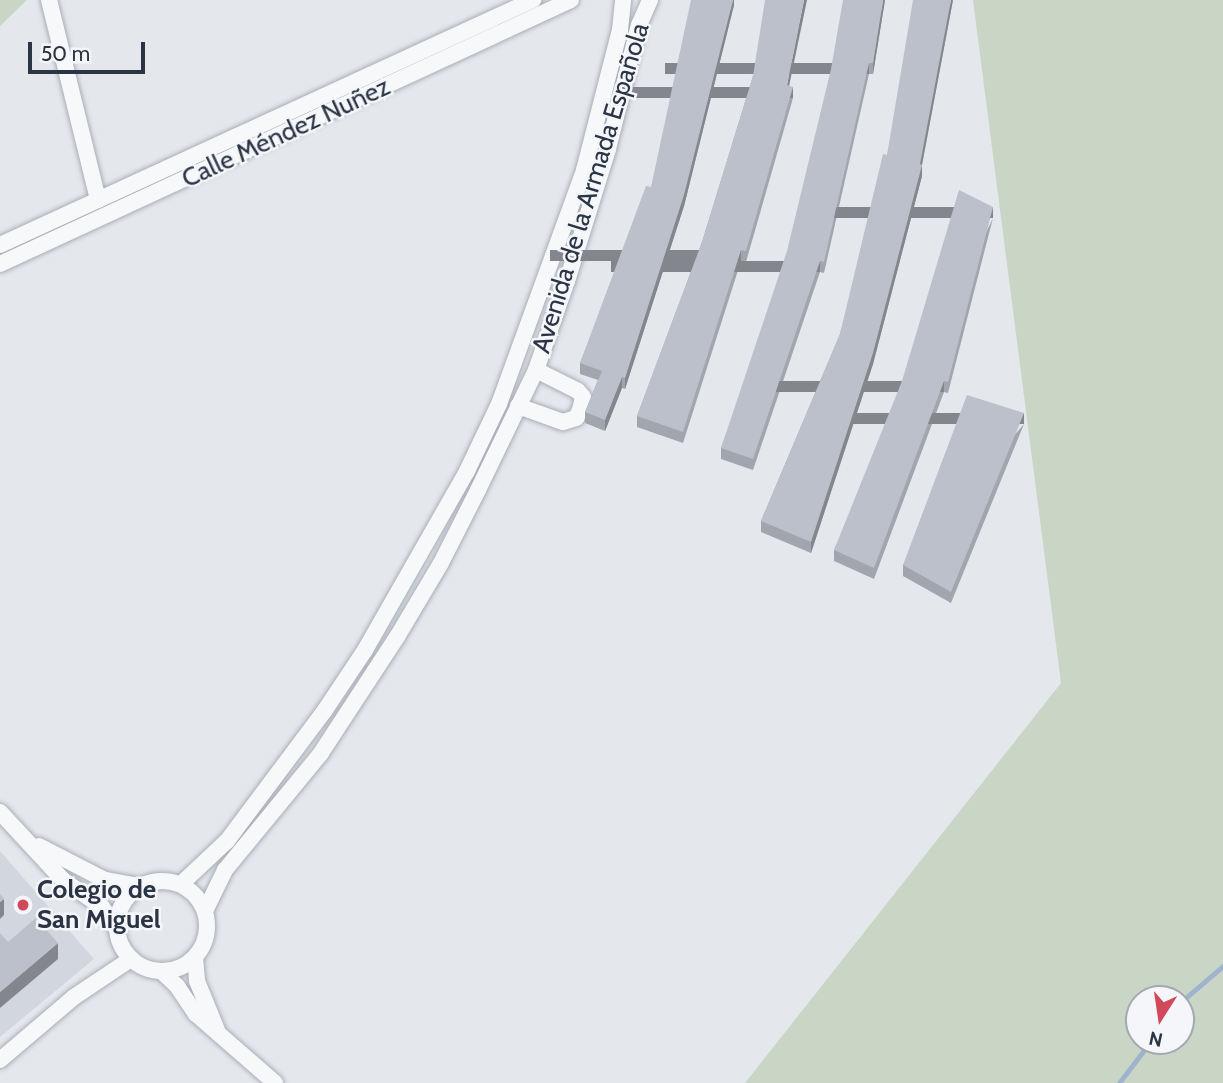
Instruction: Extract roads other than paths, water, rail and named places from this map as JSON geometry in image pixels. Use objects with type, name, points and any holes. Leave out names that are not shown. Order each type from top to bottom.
[{"type":"street","points":[[49,0],[98,200]]},
{"type":"street","name":"Calle Méndez Nuñez","points":[[0,245],[533,0]]},
{"type":"street","name":"Calle Méndez Nuñez","points":[[0,264],[571,0]]},
{"type":"street","name":"Avenida de la Armada Española","points":[[181,884],[227,841],[325,710],[379,629],[467,471],[499,404],[584,170],[620,30],[623,0]]},
{"type":"street","name":"Avenida de la Armada Española","points":[[205,911],[225,870],[321,753],[397,637],[441,563],[536,370],[600,176],[639,25],[650,0]]},
{"type":"street","points":[[518,406],[563,422],[576,418],[583,397],[578,391],[536,370]]},
{"type":"street","points":[[0,812],[63,880],[102,908],[116,928],[123,950],[131,959],[150,970],[161,971],[185,965],[195,957],[206,935],[205,911],[191,891],[181,884],[152,881],[139,886],[121,904],[116,928]]},
{"type":"street","points":[[25,838],[105,880],[139,886]]},
{"type":"street","points":[[195,957],[197,981],[218,1032]]},
{"type":"street","points":[[0,1060],[74,997],[131,959]]},
{"type":"street","points":[[161,971],[177,986],[196,1014],[275,1083]]},
{"type":"waterway","points":[[1195,990],[1223,966]]},
{"type":"waterway","points":[[1119,1083],[1140,1055]]},
{"type":"place","name":"Colegio de San Miguel","points":[[23,905]]}]
